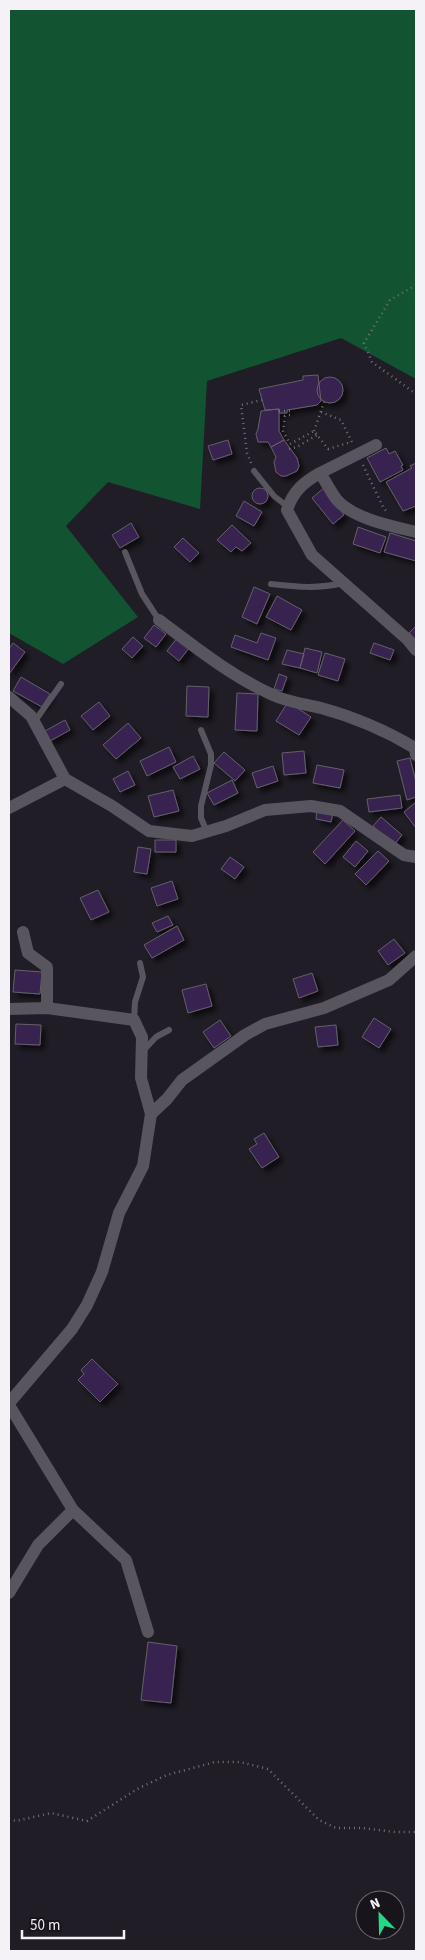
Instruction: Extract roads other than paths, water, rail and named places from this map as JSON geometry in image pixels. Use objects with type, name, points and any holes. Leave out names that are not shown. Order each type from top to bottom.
[{"type":"street","points":[[376,445],[305,481],[287,510],[312,556],[407,639],[416,650]]},
{"type":"street","points":[[320,473],[338,501],[354,512],[384,524],[416,532]]},
{"type":"street","points":[[159,620],[212,660],[274,696],[322,708],[362,721],[392,734],[416,748]]},
{"type":"street","points":[[9,697],[32,716],[65,779],[150,830],[192,836],[226,826],[265,810],[311,806],[340,811],[404,855],[416,857]]},
{"type":"street","points":[[9,808],[65,779]]},
{"type":"street","points":[[23,932],[28,953],[47,967],[47,1008]]},
{"type":"street","points":[[151,1114],[167,1099],[182,1080],[245,1034],[265,1024],[324,1008],[389,980],[416,956]]},
{"type":"street","points":[[9,1009],[47,1008],[134,1020],[142,1037],[141,1078],[151,1114],[143,1166],[120,1214],[102,1272],[87,1305],[72,1329],[9,1404],[73,1510],[126,1560],[148,1632]]},
{"type":"street","points":[[9,1593],[38,1545],[73,1510]]},
{"type":"lane","points":[[254,471],[274,496],[288,507]]},
{"type":"lane","points":[[125,552],[142,594],[159,620]]},
{"type":"lane","points":[[271,584],[301,588],[326,587],[344,583]]},
{"type":"lane","points":[[34,721],[61,684]]},
{"type":"lane","points":[[201,730],[211,754],[211,765],[201,806],[201,818],[207,832]]},
{"type":"lane","points":[[134,1020],[135,1002],[143,977],[140,963]]},
{"type":"lane","points":[[142,1051],[156,1037],[169,1030]]}]
